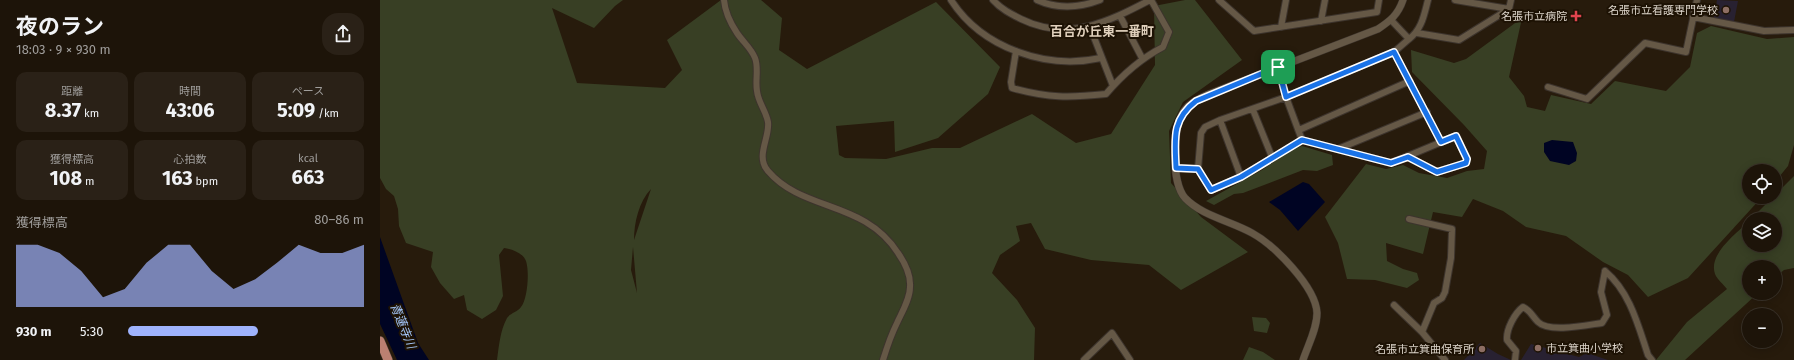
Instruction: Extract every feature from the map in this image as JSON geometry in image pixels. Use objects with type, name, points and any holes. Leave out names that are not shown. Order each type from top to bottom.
[{"type":"main road","points":[[380,341],[388,360]]},
{"type":"street","points":[[724,0],[730,21],[756,59],[756,90],[768,120],[768,131],[763,151],[763,161],[766,169],[775,179],[796,192],[867,221],[895,248],[906,265],[910,286],[909,296],[883,360]]},
{"type":"street","points":[[951,0],[960,13],[979,30],[1000,44],[1016,51],[1040,58],[1064,62],[1083,62],[1101,58]]},
{"type":"street","points":[[993,0],[998,6],[1032,24],[1069,29],[1090,27],[1120,16],[1151,0],[1169,32],[1163,47],[1142,58],[1106,94],[1071,98],[1041,96],[1012,88],[1011,82],[1016,51]]},
{"type":"street","points":[[1041,1],[1070,7],[1086,5],[1100,0]]},
{"type":"street","points":[[1220,2],[1228,0]]},
{"type":"street","points":[[1281,27],[1286,0]]},
{"type":"street","points":[[1321,20],[1325,0]]},
{"type":"street","points":[[1220,2],[1254,31],[1377,12],[1379,0]]},
{"type":"street","points":[[1304,360],[1317,315],[1316,305],[1304,284],[1270,245],[1252,233],[1194,206],[1184,197],[1178,184],[1176,168],[1175,137],[1178,122],[1185,109],[1209,94],[1378,29],[1391,20],[1399,11],[1403,0]]},
{"type":"street","points":[[1408,157],[1437,172],[1466,163],[1467,159],[1456,136],[1391,163],[1302,140],[1241,177],[1211,190],[1198,169],[1201,133],[1205,128],[1220,120],[1253,110],[1394,52],[1417,33],[1423,19],[1428,0]]},
{"type":"street","points":[[1454,0],[1509,9]]},
{"type":"street","points":[[1417,33],[1459,40],[1509,9],[1511,0]]},
{"type":"street","points":[[1548,87],[1588,99],[1645,43],[1686,52],[1697,0]]},
{"type":"street","points":[[1120,16],[1142,58]]},
{"type":"street","points":[[1693,17],[1764,31],[1794,30]]},
{"type":"street","points":[[1391,20],[1409,39]]},
{"type":"street","points":[[1090,27],[1113,86]]},
{"type":"street","points":[[1394,52],[1427,112],[1441,142]]},
{"type":"street","points":[[1278,67],[1286,97],[1302,140]]},
{"type":"street","points":[[1299,130],[1410,81]]},
{"type":"street","points":[[1253,110],[1272,158]]},
{"type":"street","points":[[1338,149],[1427,112]]},
{"type":"street","points":[[1220,120],[1241,177]]},
{"type":"street","points":[[1176,168],[1198,169]]},
{"type":"street","points":[[1409,219],[1452,229],[1451,258],[1445,292],[1442,298],[1434,303],[1422,332]]},
{"type":"street","points":[[1515,360],[1516,351],[1507,340],[1507,332],[1514,317],[1523,307],[1531,311],[1538,322],[1548,328],[1602,323],[1607,315],[1601,292],[1605,271],[1616,281],[1630,304],[1648,356],[1652,360]]},
{"type":"street","points":[[1394,305],[1422,332],[1445,360]]},
{"type":"street","points":[[1084,360],[1112,333],[1130,360]]},
{"type":"shaded area","name":"名張市立看護専門学校","points":[[1717,0],[1738,1],[1734,22],[1714,18]]},
{"type":"shaded area","name":"名張市立箕曲保育所","points":[[1480,343],[1498,354],[1511,360],[1464,360]]},
{"type":"shaded area","name":"市立箕曲小学校","points":[[1531,344],[1579,357],[1587,353],[1608,360],[1521,360]]},
{"type":"green space","points":[[380,0],[623,0],[615,6],[594,28],[552,8],[577,83],[665,88],[682,70],[667,40],[721,0],[761,0],[782,18],[779,50],[807,69],[936,2],[1000,67],[988,94],[938,138],[895,152],[894,121],[836,126],[839,155],[845,158],[886,159],[932,148],[960,148],[1032,114],[1076,143],[1111,134],[1155,65],[1154,6],[1185,0],[1195,0],[1242,60],[1183,102],[1169,131],[1171,183],[1201,217],[1248,252],[1181,290],[1149,265],[1091,260],[1045,249],[1031,223],[1016,226],[1020,241],[1000,255],[992,273],[1017,300],[1035,328],[1034,360],[497,360],[500,339],[507,318],[520,309],[527,290],[528,276],[527,263],[525,259],[513,250],[504,248],[499,255],[503,296],[496,310],[482,319],[467,310],[464,295],[454,299],[440,283],[431,267],[433,252],[406,243],[399,226],[398,209],[394,196],[386,189],[380,178]],"holes":[[[651,189],[634,240],[635,227],[640,206]],[[633,247],[637,293],[631,270]]]},
{"type":"green space","points":[[1522,18],[1509,77],[1524,96],[1527,107],[1545,111],[1551,95],[1591,104],[1615,81],[1666,91],[1690,67],[1697,33],[1711,26],[1767,39],[1794,37],[1794,145],[1788,166],[1782,173],[1782,164],[1742,164],[1742,204],[1756,204],[1748,212],[1742,212],[1742,219],[1688,278],[1648,297],[1628,275],[1603,262],[1566,236],[1526,227],[1503,211],[1473,199],[1462,217],[1433,212],[1423,254],[1386,243],[1387,261],[1403,269],[1417,273],[1419,280],[1407,288],[1375,280],[1347,279],[1338,243],[1325,217],[1366,164],[1386,169],[1403,165],[1419,173],[1447,178],[1467,171],[1484,169],[1487,151],[1464,125],[1412,72],[1411,50],[1454,63],[1466,59]]},
{"type":"green space","points":[[1302,146],[1332,155],[1333,165],[1317,171],[1303,170],[1243,193],[1234,194],[1214,205],[1206,201],[1262,170],[1291,150]]},
{"type":"green space","points":[[1794,176],[1794,268],[1782,272],[1782,260],[1742,260],[1742,300],[1750,300],[1685,360],[1656,360],[1687,322],[1727,289],[1716,276],[1714,267],[1719,252],[1742,228],[1742,252],[1782,252],[1782,212],[1758,212],[1766,204],[1782,204],[1782,188]]},
{"type":"green space","points":[[1252,317],[1266,318],[1270,323],[1267,333],[1254,331]]},
{"type":"green space","points":[[1249,347],[1263,352],[1275,360],[1243,360]]},
{"type":"water","points":[[1552,140],[1573,142],[1577,153],[1576,161],[1569,165],[1550,161],[1544,152],[1544,143]]},
{"type":"water","points":[[1303,182],[1309,184],[1325,202],[1298,231],[1280,210],[1269,202]]},
{"type":"water","name":"青蓮寺川","points":[[380,237],[418,343],[429,360],[397,360],[380,324]]},
{"type":"place","name":"名張市立看護専門学校","points":[[1726,10]]},
{"type":"place","name":"名張市立病院","points":[[1576,16]]},
{"type":"place","name":"市立箕曲小学校","points":[[1538,348]]},
{"type":"place","name":"名張市立箕曲保育所","points":[[1482,349]]},
{"type":"district","name":"百合が丘東一番町","points":[[1102,31]]},
{"type":"route","points":[[1394,52],[1427,112],[1441,142],[1456,136],[1467,159],[1466,163],[1437,172],[1408,157],[1391,163],[1302,140],[1241,177],[1211,190],[1198,169],[1176,168],[1175,137],[1178,122],[1185,109],[1209,94],[1278,67],[1286,97],[1340,73],[1394,52]]}]
